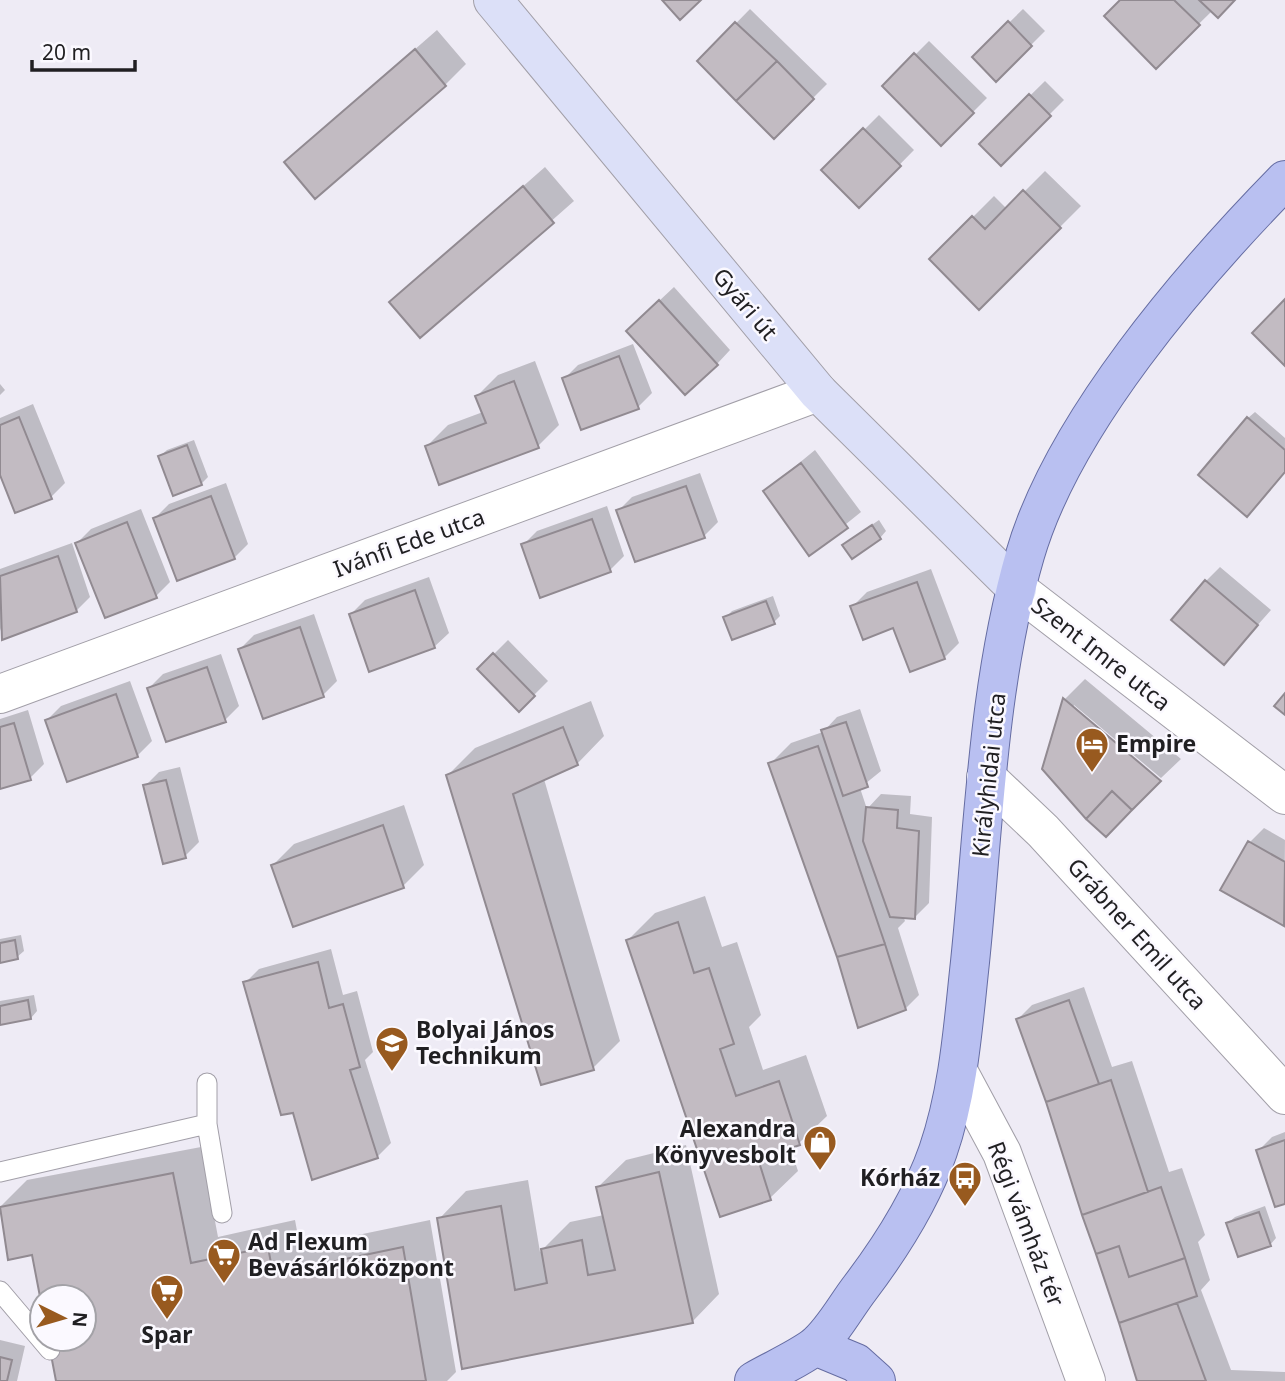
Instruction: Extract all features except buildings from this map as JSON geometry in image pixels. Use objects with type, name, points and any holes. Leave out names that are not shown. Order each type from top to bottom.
[{"type":"main road","name":"Királyhidai utca","points":[[754,1381],[815,1346],[878,1264],[915,1202],[937,1151],[958,1071],[986,777],[1017,589],[1035,525],[1083,431],[1164,318],[1221,247],[1285,180]]},
{"type":"main road","points":[[815,1346],[856,1363],[876,1381]]},
{"type":"street","name":"Gyári út","points":[[493,0],[818,393],[1017,589]]},
{"type":"street","name":"Ivánfi Ede utca","points":[[0,694],[818,393]]},
{"type":"street","name":"Szent Imre utca","points":[[1017,589],[1285,795]]},
{"type":"street","name":"Grábner Emil utca","points":[[986,777],[1043,831],[1285,1095]]},
{"type":"street","name":"Régi vámház tér","points":[[958,1071],[1002,1153],[1086,1381]]},
{"type":"lane","points":[[207,1083],[207,1124],[222,1213]]},
{"type":"lane","points":[[0,1172],[207,1124]]},
{"type":"lane","points":[[0,1291],[28,1324]]},
{"type":"place","name":"Empire","points":[[1092,774]]},
{"type":"place","name":"Bolyai János Technikum","points":[[392,1073]]},
{"type":"place","name":"Alexandra Könyvesbolt","points":[[820,1172]]},
{"type":"place","name":"Kórház","points":[[965,1208]]},
{"type":"place","name":"Ad Flexum Bevásárlóközpont","points":[[224,1285]]},
{"type":"place","name":"Spar","points":[[167,1321]]}]
